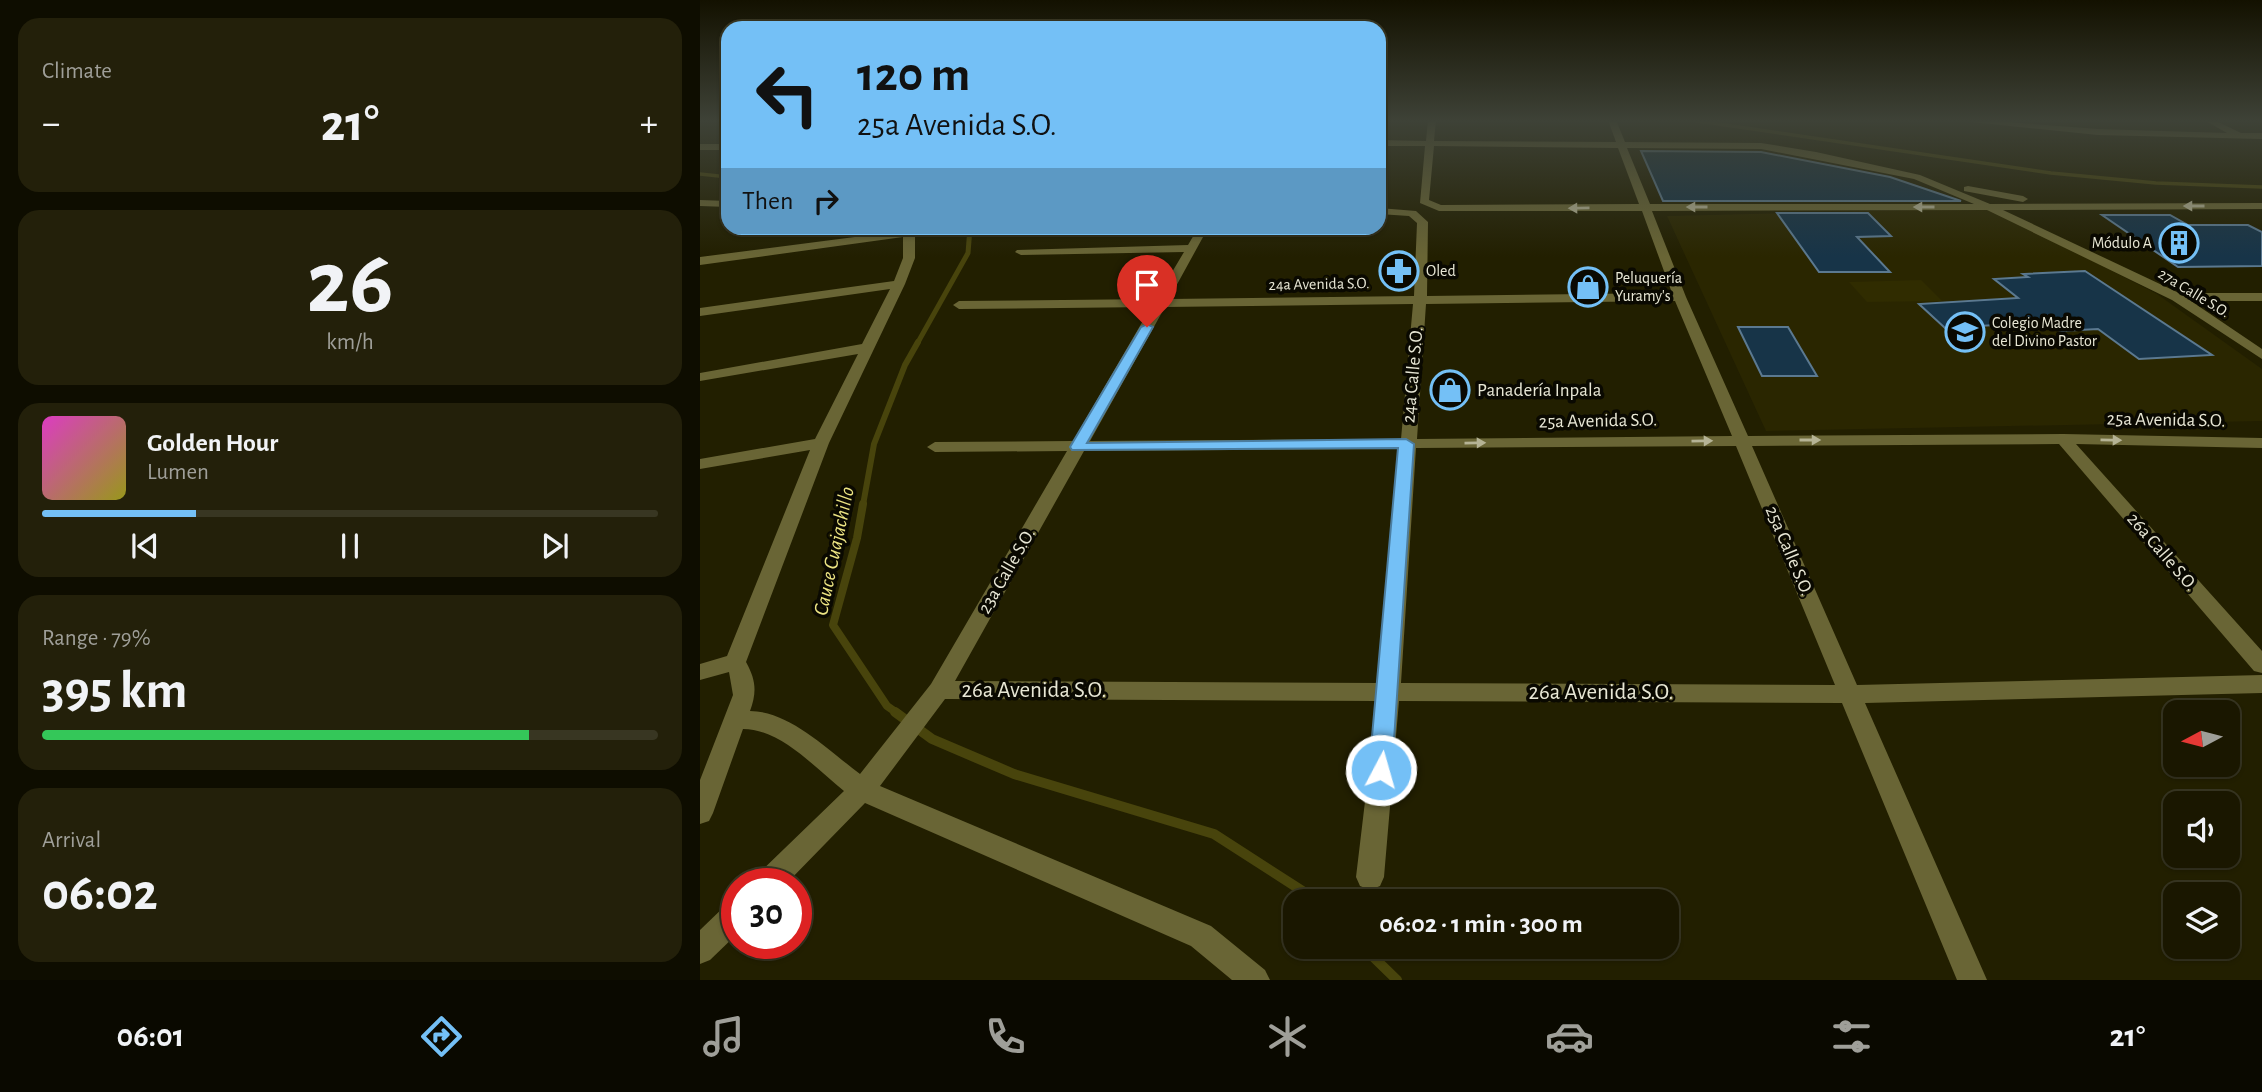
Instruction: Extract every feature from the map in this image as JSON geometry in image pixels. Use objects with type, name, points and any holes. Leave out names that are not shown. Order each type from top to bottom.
[{"type":"street","points":[[1429,166],[1424,201],[1429,205],[1453,209],[2262,206]]},
{"type":"street","name":"25a Calle S.O.","points":[[1629,166],[1679,297],[1972,980]]},
{"type":"street","points":[[1865,166],[2033,201],[2087,207]]},
{"type":"street","name":"27a Calle S.O.","points":[[1917,177],[1993,207],[2177,297],[2262,355]]},
{"type":"street","points":[[700,214],[704,203]]},
{"type":"street","name":"24a Calle S.O.","points":[[1370,877],[1389,690],[1406,444],[1420,300],[1423,222],[1412,213],[1386,211]]},
{"type":"street","points":[[700,261],[873,235]]},
{"type":"street","points":[[700,813],[744,695],[743,677],[735,662],[821,443],[899,284],[909,258],[907,235]]},
{"type":"street","name":"23a Calle S.O.","points":[[783,868],[862,790],[939,690],[1199,235]]},
{"type":"street","points":[[1021,252],[1192,248]]},
{"type":"street","points":[[700,312],[899,284]]},
{"type":"street","name":"24a Avenida S.O.","points":[[959,305],[1679,297]]},
{"type":"street","points":[[2177,297],[2262,297]]},
{"type":"street","points":[[700,377],[866,348]]},
{"type":"street","name":"25a Avenida S.O.","points":[[935,447],[2063,439],[2262,443]]},
{"type":"street","name":"26a Calle S.O.","points":[[2063,439],[2262,665]]},
{"type":"street","points":[[700,464],[821,443]]},
{"type":"street","points":[[700,672],[735,662]]},
{"type":"street","name":"26a Avenida S.O.","points":[[939,690],[1850,694],[2262,684]]},
{"type":"street","points":[[736,720],[761,720],[783,732],[862,790],[1201,936],[1255,980]]},
{"type":"street","points":[[700,950],[721,930]]},
{"type":"shaded area","name":"Colegio Madre del Divino Pastor","points":[[1990,208],[2157,294],[2262,369],[2262,421],[1766,431],[1667,216]]},
{"type":"shaded area","points":[[1921,280],[1942,301],[1867,302],[1849,282]]},
{"type":"building","points":[[1647,166],[1832,166],[1890,177],[1961,201],[1663,201]]},
{"type":"building","points":[[1777,213],[1868,213],[1891,236],[1857,237],[1890,272],[1819,272]]},
{"type":"building","name":"Módulo A","points":[[2102,215],[2170,215],[2188,225],[2248,225],[2262,232],[2262,266],[2178,267]]},
{"type":"building","points":[[2085,271],[2212,355],[2139,359],[2098,329],[2060,331],[2049,322],[1945,328],[1919,304],[2018,298],[1994,279],[2028,277],[2023,274]]},
{"type":"building","points":[[1738,327],[1788,327],[1817,376],[1762,376]]},
{"type":"waterway","points":[[2002,166],[2156,183],[2262,187]]},
{"type":"waterway","name":"Cauce Cuajachillo","points":[[700,174],[721,176]]},
{"type":"waterway","name":"Cauce Cuajachillo","points":[[917,344],[968,253],[969,235]]},
{"type":"waterway","name":"Cauce Cuajachillo","points":[[863,505],[874,444],[905,365],[918,342]]},
{"type":"waterway","name":"Cauce Cuajachillo","points":[[863,504],[857,538],[833,625],[887,706],[897,713]]},
{"type":"waterway","name":"Cauce Cuajachillo","points":[[895,712],[932,739],[1014,774],[1214,834],[1299,889]]},
{"type":"waterway","name":"Cauce Cuajachillo","points":[[1375,959],[1397,980]]},
{"type":"place","name":"Módulo A","points":[[2179,243]]},
{"type":"place","name":"Oled","points":[[1399,271]]},
{"type":"place","name":"Peluquería Yuramy's","points":[[1588,287]]},
{"type":"place","name":"Colegio Madre del Divino Pastor","points":[[1965,332]]},
{"type":"place","name":"Panadería Inpala","points":[[1450,390]]},
{"type":"route","points":[[1147,327],[1077,447],[1406,444],[1381,770]]}]
